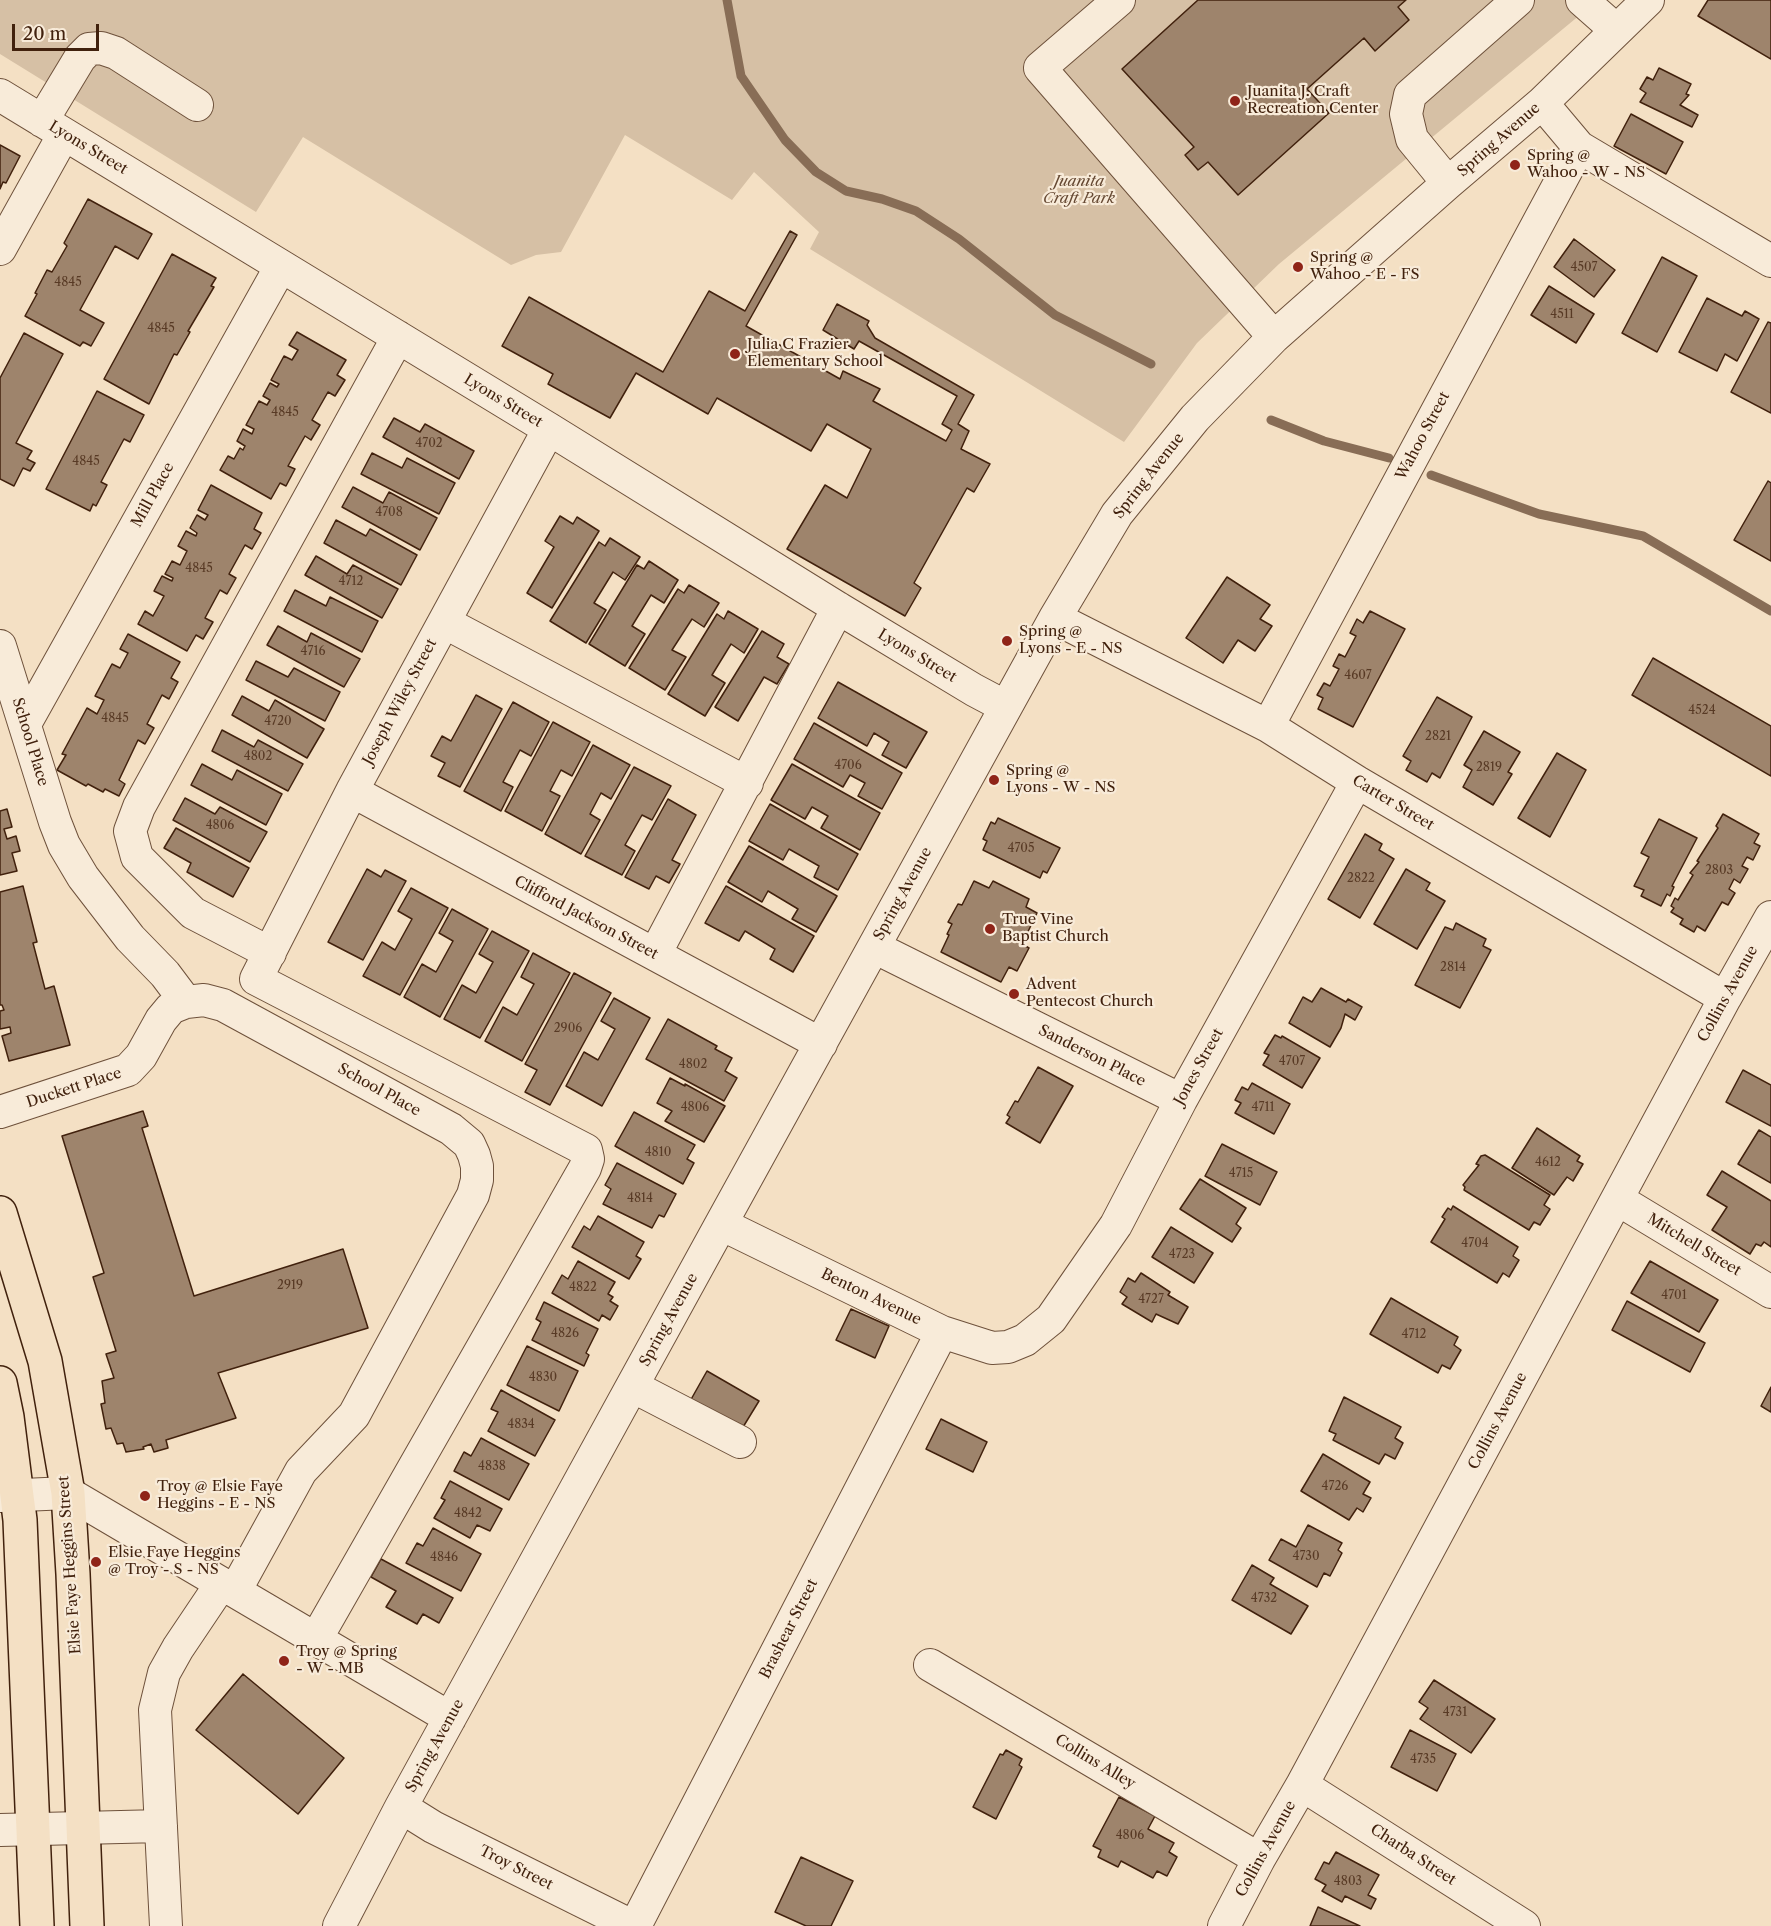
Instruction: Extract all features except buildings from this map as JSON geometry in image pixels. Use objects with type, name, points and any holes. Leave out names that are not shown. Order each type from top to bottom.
[{"type":"main road","name":"Elsie Faye Heggins Street","points":[[0,1213],[45,1361],[68,1493],[87,1926]]},
{"type":"main road","points":[[0,1383],[7,1417],[9,1495],[25,1602],[37,1926]]},
{"type":"street","points":[[1119,0],[1040,68],[1274,337]]},
{"type":"street","points":[[1448,183],[1412,139],[1406,114],[1410,95],[1518,0]]},
{"type":"street","points":[[1582,0],[1616,30]]},
{"type":"street","name":"Spring Avenue","points":[[341,1925],[400,1807],[1055,618],[1117,514],[1195,418],[1274,337],[1542,103],[1647,0]]},
{"type":"street","points":[[0,249],[80,58],[89,49],[101,48],[116,53],[197,105]]},
{"type":"street","name":"Lyons Street","points":[[0,95],[549,429],[837,608],[1006,707]]},
{"type":"street","points":[[1542,103],[1579,147],[1771,261]]},
{"type":"street","name":"Wahoo Street","points":[[1268,726],[1579,147]]},
{"type":"street","name":"Mill Place","points":[[25,724],[281,266]]},
{"type":"street","points":[[316,1639],[585,1168],[588,1158],[586,1150],[263,966],[194,913],[137,857],[130,831],[139,807],[398,337]]},
{"type":"street","name":"Joseph Wiley Street","points":[[263,966],[352,791],[549,429]]},
{"type":"street","points":[[655,954],[747,783],[837,608]]},
{"type":"street","name":"Carter Street","points":[[1055,618],[1268,726],[1357,782],[1725,998]]},
{"type":"street","points":[[444,622],[747,783]]},
{"type":"street","name":"School Place","points":[[0,646],[64,845],[83,877],[130,938],[165,974],[186,1002],[204,1000],[223,1005],[451,1129],[469,1144],[477,1166],[477,1180],[473,1195],[354,1415],[301,1472],[228,1587],[177,1648],[164,1673],[155,1710],[166,1926]]},
{"type":"street","name":"Jones Street","points":[[1024,1340],[1051,1319],[1116,1225],[1181,1100],[1357,782]]},
{"type":"street","name":"Clifford Jackson Street","points":[[352,791],[821,1044]]},
{"type":"street","name":"Collins Avenue","points":[[1224,1926],[1771,916]]},
{"type":"street","name":"Sanderson Place","points":[[874,946],[1181,1100]]},
{"type":"street","name":"Duckett Place","points":[[0,1112],[128,1070],[141,1056],[161,1020],[171,1008],[186,1002]]},
{"type":"street","name":"Mitchell Street","points":[[1617,1199],[1771,1292]]},
{"type":"street","name":"Benton Avenue","points":[[721,1224],[942,1332],[992,1348],[1008,1347],[1024,1340]]},
{"type":"street","name":"Brashear Street","points":[[634,1926],[942,1332]]},
{"type":"street","points":[[632,1386],[740,1442]]},
{"type":"street","points":[[9,1495],[68,1493],[450,1718]]},
{"type":"street","name":"Collins Alley","points":[[930,1665],[1259,1859]]},
{"type":"street","name":"Charba Street","points":[[1302,1785],[1524,1926]]},
{"type":"street","name":"Troy Street","points":[[400,1807],[433,1827],[634,1926]]},
{"type":"street","points":[[0,1830],[161,1826]]},
{"type":"green space","name":"Juanita Craft Park","points":[[0,0],[1598,0],[1279,264],[1197,343],[1124,442],[810,249],[819,232],[754,172],[732,200],[625,135],[561,252],[536,255],[511,265],[303,137],[256,212],[0,54]]},
{"type":"waterway","points":[[727,0],[741,76],[785,140],[816,172],[846,191],[882,199],[916,211],[959,239],[1055,315],[1151,364]]},
{"type":"waterway","points":[[1271,420],[1324,441],[1389,458]]},
{"type":"waterway","points":[[1431,475],[1539,514],[1643,536],[1771,611]]},
{"type":"place","name":"Juanita J. Craft Recreation Center","points":[[1235,101]]},
{"type":"place","name":"Spring @ Wahoo - W - NS","points":[[1515,165]]},
{"type":"place","name":"Spring @ Wahoo - E - FS","points":[[1298,267]]},
{"type":"place","name":"Julia C Frazier Elementary School","points":[[735,354]]},
{"type":"place","name":"Spring @ Lyons - E - NS","points":[[1007,641]]},
{"type":"place","name":"Spring @ Lyons - W - NS","points":[[994,780]]},
{"type":"place","name":"True Vine Baptist Church","points":[[990,929]]},
{"type":"place","name":"Advent Pentecost Church","points":[[1014,994]]},
{"type":"place","name":"Troy @ Elsie Faye Heggins - E - NS","points":[[145,1496]]},
{"type":"place","name":"Elsie Faye Heggins @ Troy - S - NS","points":[[96,1562]]},
{"type":"place","name":"Troy @ Spring - W - MB","points":[[284,1661]]}]
